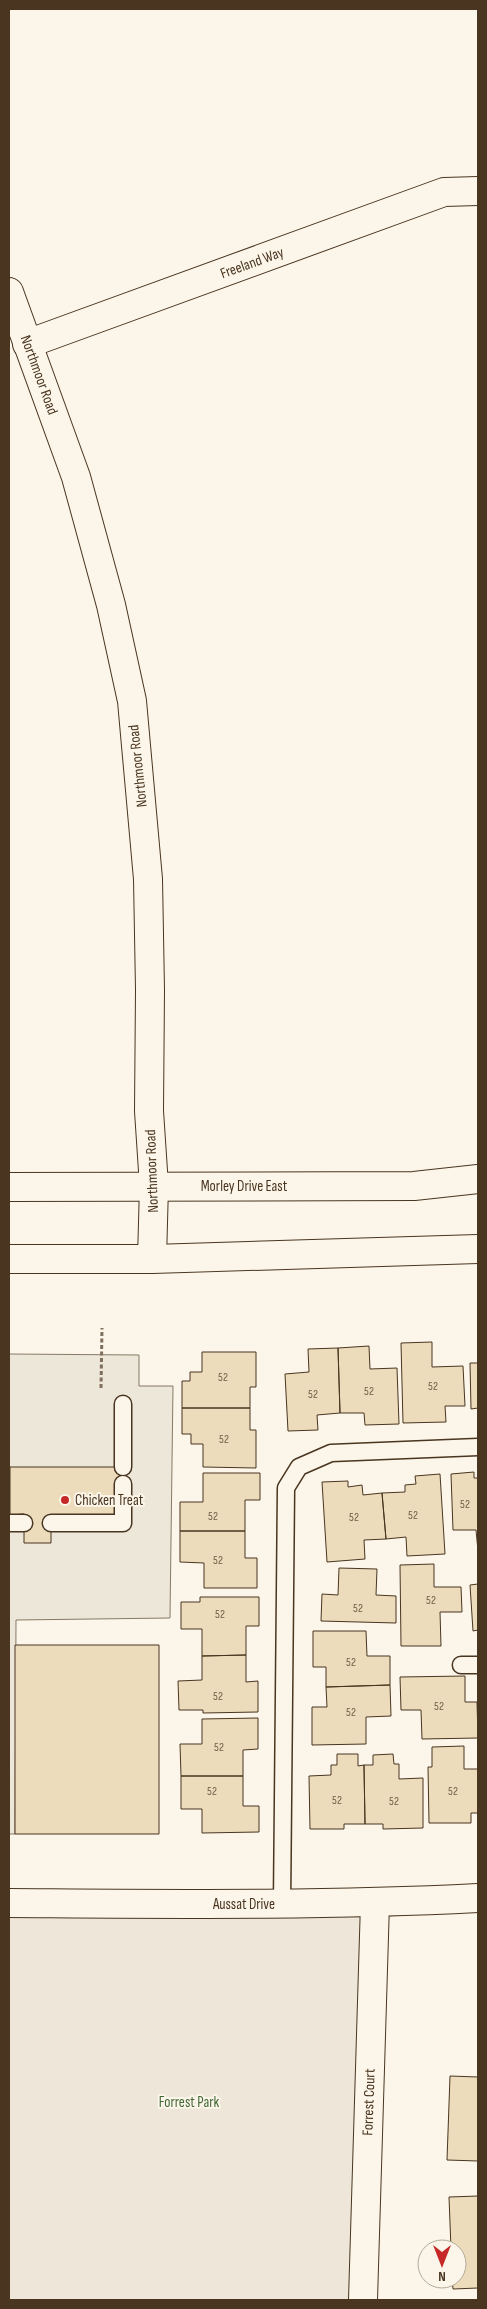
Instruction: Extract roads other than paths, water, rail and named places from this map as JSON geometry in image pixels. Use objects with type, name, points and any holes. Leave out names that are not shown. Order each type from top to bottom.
[{"type":"street","name":"Freeland Way","points":[[26,344],[444,192],[478,191]]},
{"type":"street","name":"Northmoor Road","points":[[9,292],[26,344],[76,478],[111,605],[132,701],[148,879],[150,990],[149,1111],[154,1186],[152,1259]]},
{"type":"street","name":"Morley Drive East","points":[[9,1187],[414,1186],[478,1179]]},
{"type":"street","points":[[9,1259],[152,1259],[478,1249]]},
{"type":"street","name":"Aussat Drive","points":[[9,1903],[282,1904],[375,1903],[478,1898]]},
{"type":"street","name":"Forrest Court","points":[[363,2300],[375,1903]]},
{"type":"lane","points":[[122,1404],[123,1467]]},
{"type":"lane","points":[[282,1904],[286,1488],[299,1467],[331,1453],[478,1447]]},
{"type":"lane","points":[[51,1523],[123,1523],[123,1484]]},
{"type":"lane","points":[[461,1665],[478,1665]]},
{"type":"place","name":"Chicken Treat","points":[[65,1500]]},
{"type":"park label","name":"Forrest Park","points":[[189,2102]]}]
